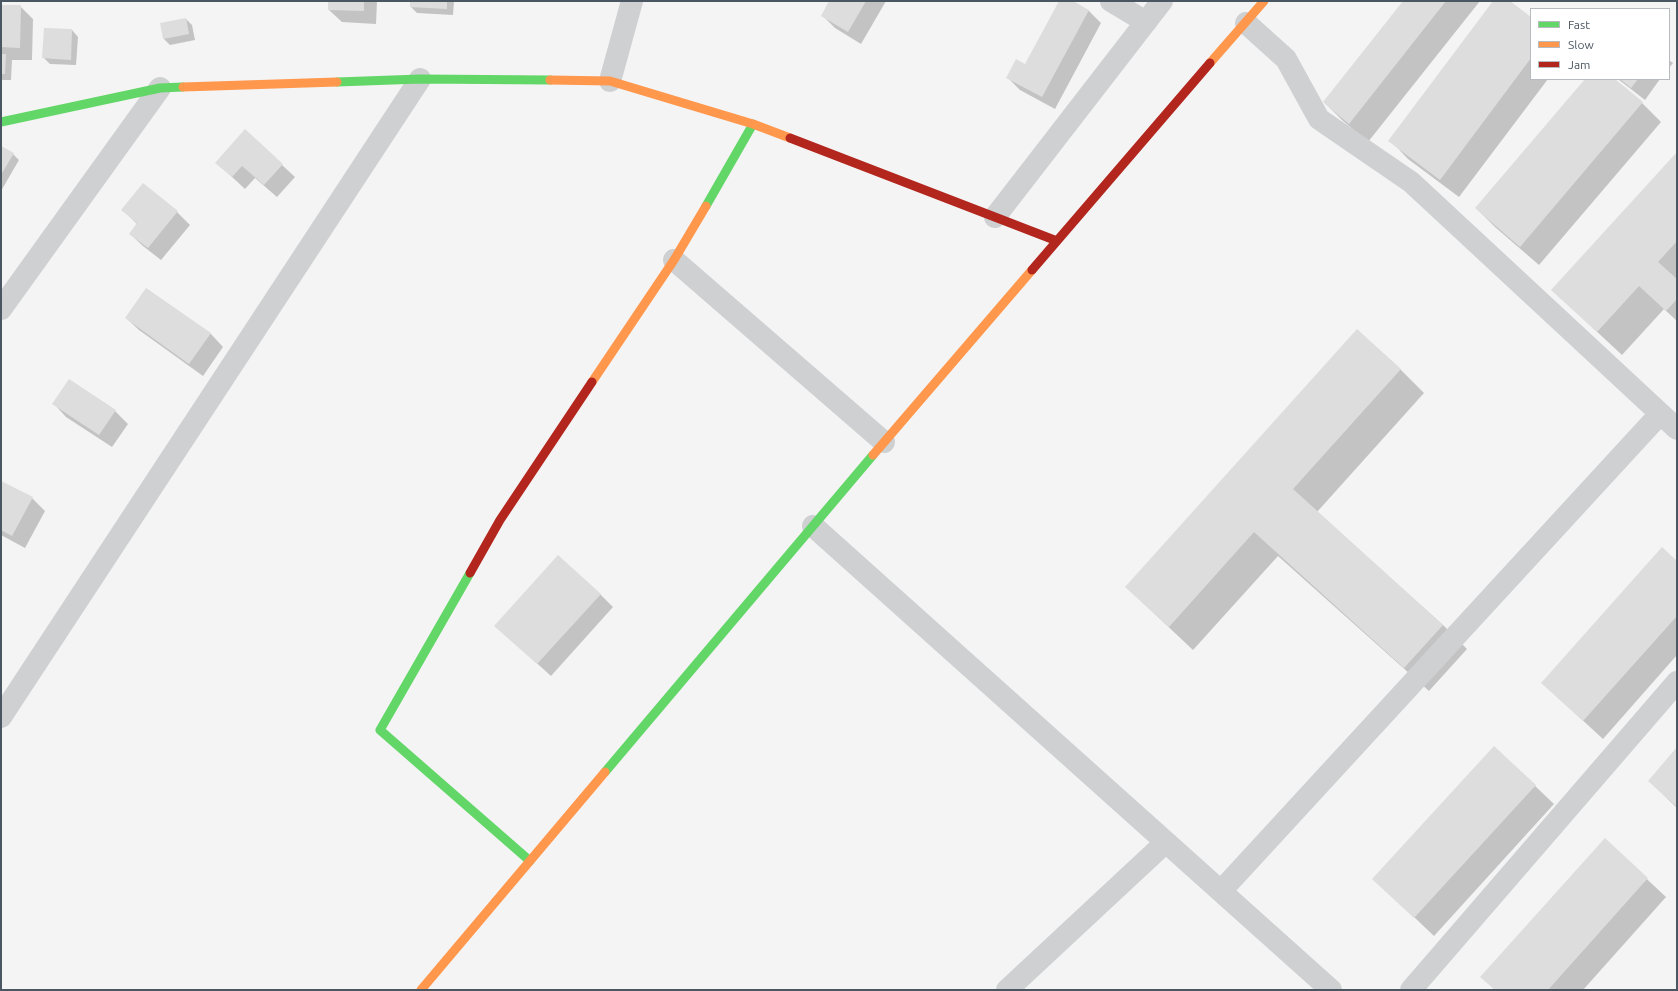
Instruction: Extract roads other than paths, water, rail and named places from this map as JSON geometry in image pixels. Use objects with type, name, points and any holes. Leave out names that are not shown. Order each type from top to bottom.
[{"type":"street","points":[[610,81],[632,1]]},
{"type":"street","points":[[1111,1],[1146,22]]},
{"type":"street","points":[[995,217],[1162,1]]},
{"type":"street","points":[[421,990],[884,442],[1264,1]]},
{"type":"street","points":[[1246,23],[1286,59],[1319,119],[1411,182],[1677,429]]},
{"type":"street","points":[[1,717],[420,79]]},
{"type":"street","points":[[1,122],[160,88],[420,79],[610,81],[754,124],[1057,241]]},
{"type":"street","points":[[1,309],[160,88]]},
{"type":"street","points":[[530,861],[380,730],[500,520],[674,260],[754,124]]},
{"type":"street","points":[[674,260],[884,442]]},
{"type":"street","points":[[1221,891],[1660,414]]},
{"type":"street","points":[[813,526],[1331,990]]},
{"type":"street","points":[[1411,990],[1677,682]]},
{"type":"street","points":[[1006,990],[1166,842]]}]
